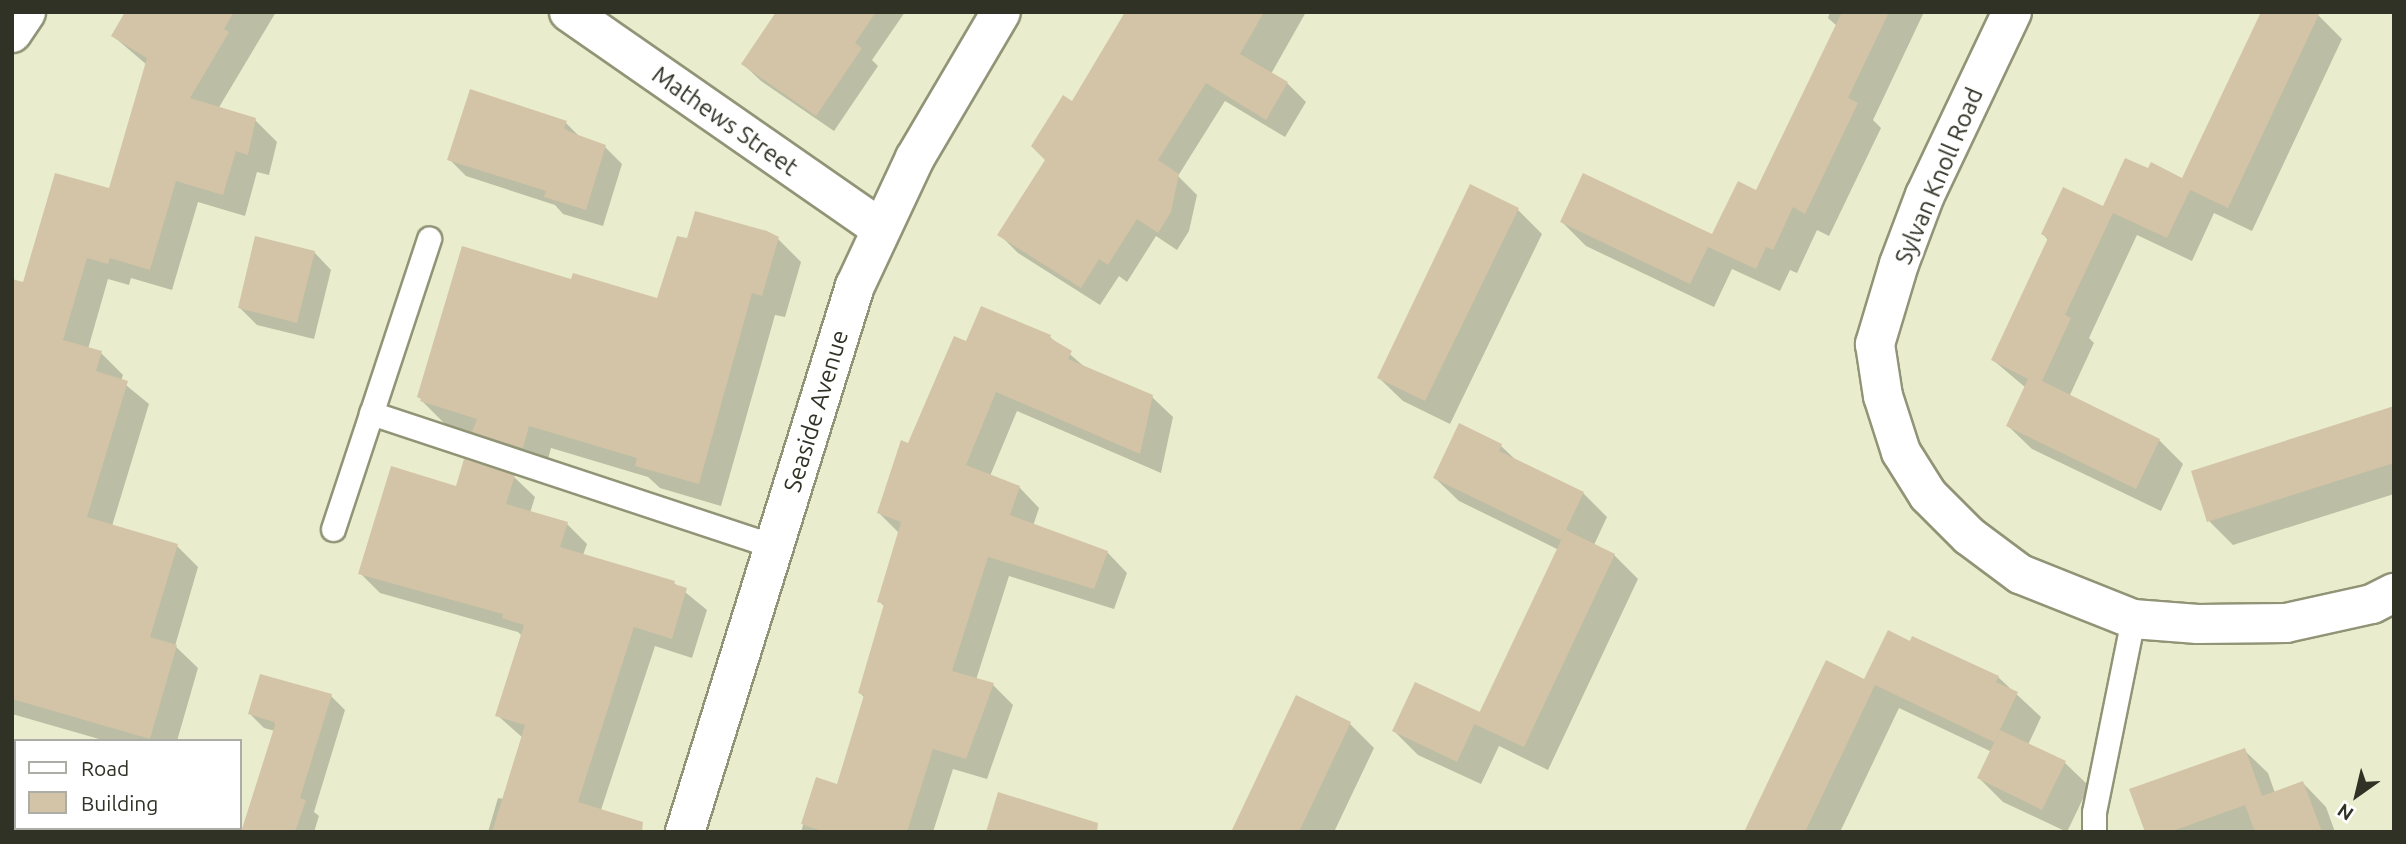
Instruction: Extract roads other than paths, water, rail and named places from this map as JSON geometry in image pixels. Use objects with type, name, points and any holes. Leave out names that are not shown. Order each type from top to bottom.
[{"type":"street","points":[[12,33],[26,12]]},
{"type":"street","name":"Mathews Street","points":[[569,12],[881,229]]},
{"type":"street","name":"Seaside Avenue","points":[[685,832],[855,286],[915,158],[1000,12]]},
{"type":"street","name":"Sylvan Knoll Road","points":[[2012,12],[1925,195],[1899,264],[1875,344],[1883,396],[1901,452],[1928,495],[1969,536],[2020,574],[2133,620],[2198,624],[2286,623],[2372,604],[2394,593]]},
{"type":"lane","points":[[333,529],[429,238]]},
{"type":"lane","points":[[371,413],[774,545]]},
{"type":"lane","points":[[2094,832],[2094,812],[2133,620]]}]
